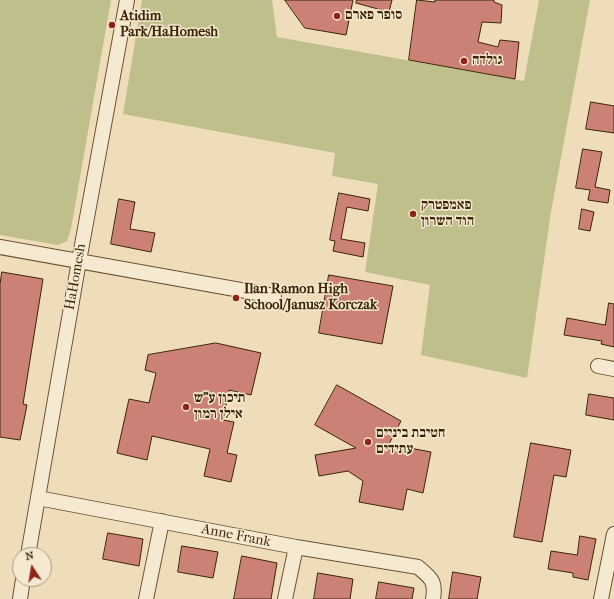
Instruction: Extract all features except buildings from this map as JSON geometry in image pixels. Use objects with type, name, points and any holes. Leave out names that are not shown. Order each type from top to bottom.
[{"type":"street","name":"HaHomesh","points":[[29,547],[79,261],[127,0]]},
{"type":"street","points":[[0,247],[274,296]]},
{"type":"street","points":[[598,366],[614,369]]},
{"type":"street","name":"Anne Frank","points":[[38,498],[296,547],[418,567],[431,577],[435,588],[433,599]]},
{"type":"street","points":[[146,599],[162,522]]},
{"type":"street","points":[[601,599],[614,534]]},
{"type":"street","points":[[285,599],[296,547]]},
{"type":"street","points":[[20,599],[22,587]]},
{"type":"green space","points":[[0,0],[111,0],[71,229],[67,241],[58,245],[0,235]]},
{"type":"green space","points":[[142,0],[272,0],[277,37],[524,81],[539,0],[590,0],[551,212],[527,378],[421,355],[430,285],[365,272],[378,184],[332,176],[335,153],[123,114]]},
{"type":"place","name":"סופר פארם","points":[[337,16]]},
{"type":"place","name":"Atidim Park/HaHomesh","points":[[112,25]]},
{"type":"place","name":"גולדה","points":[[464,61]]},
{"type":"place","name":"פאמפטרק הוד השרון","points":[[413,214]]},
{"type":"place","name":"Ilan Ramon High School/Janusz Korczak","points":[[236,298]]},
{"type":"place","name":"תיכון ע\"ש אילן רמון","points":[[186,407]]},
{"type":"place","name":"חטיבת ביניים עתידים","points":[[368,442]]}]
